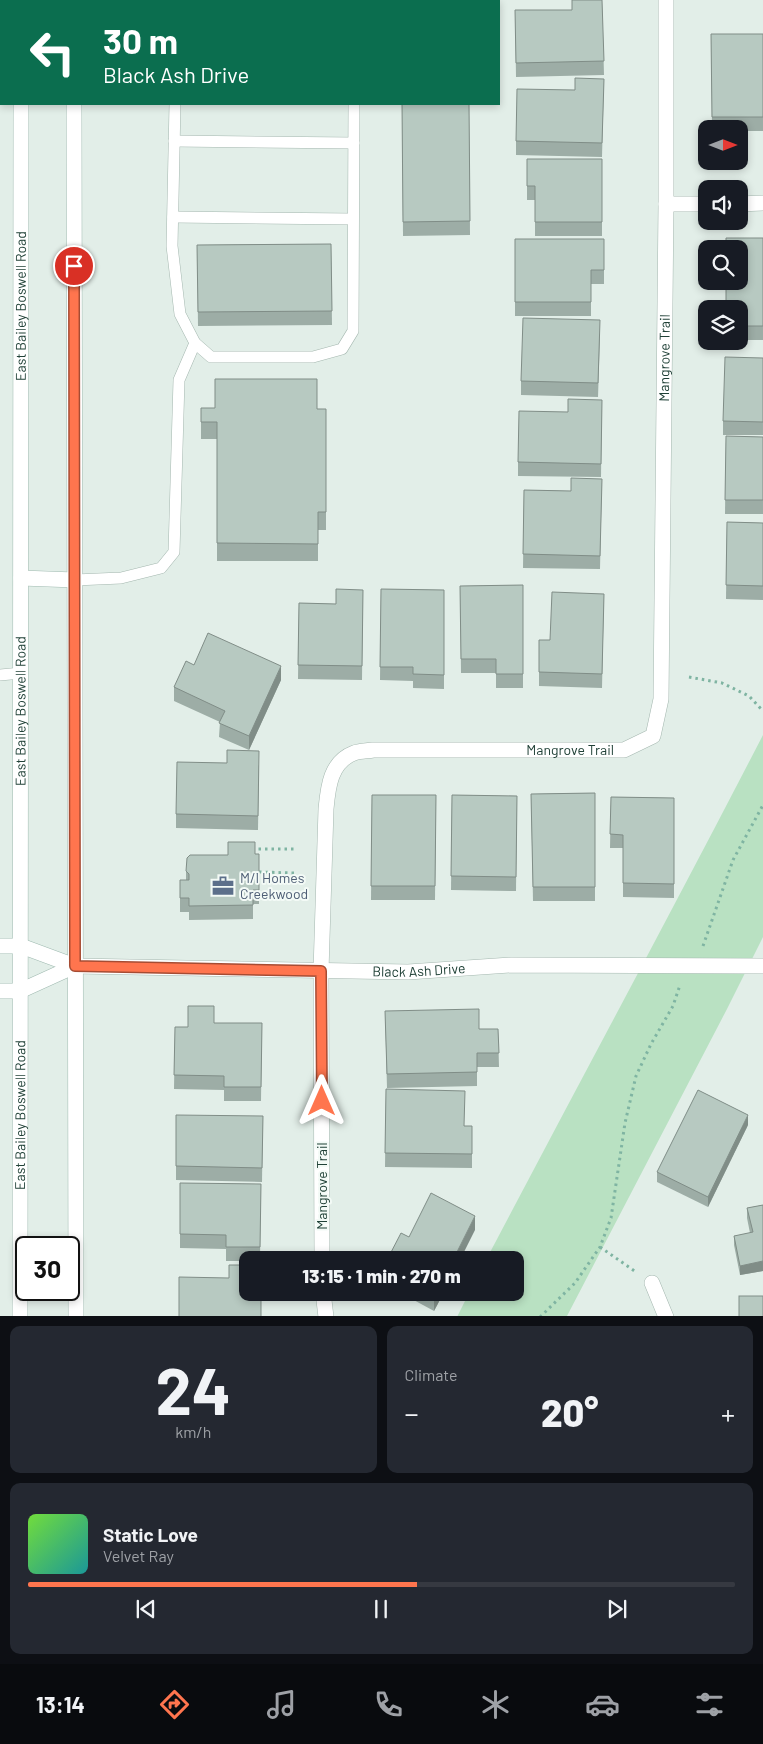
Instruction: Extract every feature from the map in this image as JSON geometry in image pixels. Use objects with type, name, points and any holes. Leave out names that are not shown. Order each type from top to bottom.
[{"type":"main road","name":"Mangrove Trail","points":[[322,1251],[321,971],[326,809],[329,785],[338,763],[354,754],[373,750],[624,750],[653,736],[661,699],[666,0]]},
{"type":"main road","name":"East Bailey Boswell Road","points":[[20,1316],[21,105]]},
{"type":"main road","points":[[74,105],[76,1316]]},
{"type":"main road","points":[[666,204],[698,204]]},
{"type":"main road","points":[[748,204],[763,204]]},
{"type":"main road","points":[[21,578],[74,580]]},
{"type":"main road","points":[[0,946],[21,946],[75,966]]},
{"type":"main road","name":"Black Ash Drive","points":[[75,966],[408,972],[511,965],[763,966]]},
{"type":"main road","points":[[0,991],[20,991],[75,966]]},
{"type":"main road","points":[[652,1283],[666,1316]]},
{"type":"main road","points":[[324,1301],[326,1316]]},
{"type":"lane","points":[[175,105],[172,246],[180,314],[195,343],[211,357],[313,357],[342,349],[353,331],[354,105]]},
{"type":"lane","points":[[174,141],[354,143]]},
{"type":"lane","points":[[173,217],[354,219]]},
{"type":"lane","points":[[74,580],[121,578],[161,568],[174,552],[179,380],[195,343]]},
{"type":"lane","points":[[0,675],[21,673]]},
{"type":"path","points":[[688,677],[722,684],[749,696],[763,711]]},
{"type":"path","points":[[540,1316],[575,1283],[600,1247],[611,1218],[625,1123],[636,1076],[651,1044],[673,1006],[687,966],[700,952],[733,860],[763,805]]},
{"type":"path","points":[[250,849],[294,849]]},
{"type":"path","points":[[260,872],[294,873]]},
{"type":"path","points":[[600,1247],[652,1283]]},
{"type":"green space","points":[[763,735],[763,937],[567,1316],[458,1316],[465,1301],[524,1301],[524,1251],[491,1251]]},
{"type":"building","points":[[572,0],[602,0],[604,61],[516,63],[515,10],[572,10]]},
{"type":"building","points":[[711,34],[763,34],[763,117],[712,117]]},
{"type":"building","points":[[575,78],[604,79],[602,143],[516,141],[517,89],[575,90]]},
{"type":"building","points":[[402,105],[469,105],[470,221],[403,222]]},
{"type":"building","points":[[527,159],[602,159],[602,222],[535,222],[535,186],[527,186]]},
{"type":"building","points":[[726,238],[763,238],[763,326],[748,326],[748,300],[726,300],[726,290],[748,290],[748,240],[726,240]]},
{"type":"building","points":[[515,239],[604,239],[604,270],[591,270],[591,302],[515,302]]},
{"type":"building","points":[[331,244],[332,311],[198,312],[197,245]]},
{"type":"building","points":[[523,318],[600,320],[598,383],[521,381]]},
{"type":"building","points":[[725,357],[763,358],[763,422],[723,421]]},
{"type":"building","points":[[215,379],[317,379],[317,409],[326,409],[326,512],[318,512],[318,544],[217,543],[217,422],[201,422],[201,408],[215,408]]},
{"type":"building","points":[[568,399],[602,400],[601,464],[518,462],[519,411],[568,412]]},
{"type":"building","points":[[726,436],[763,437],[763,500],[725,500]]},
{"type":"building","points":[[571,478],[602,479],[600,556],[523,554],[524,490],[571,491]]},
{"type":"building","points":[[727,522],[763,523],[763,586],[726,585]]},
{"type":"building","points":[[523,585],[523,674],[496,674],[496,659],[461,659],[460,586]]},
{"type":"building","points":[[336,589],[363,590],[362,666],[298,665],[299,603],[336,604]]},
{"type":"building","points":[[381,589],[444,590],[444,675],[413,674],[413,667],[380,667]]},
{"type":"building","points":[[552,592],[604,594],[602,674],[539,672],[539,640],[550,640]]},
{"type":"building","points":[[208,633],[281,666],[249,736],[219,723],[225,711],[174,687],[186,661],[194,665]]},
{"type":"building","points":[[227,750],[259,751],[258,816],[176,814],[177,762],[227,763]]},
{"type":"building","points":[[595,793],[595,887],[533,887],[531,794]]},
{"type":"building","points":[[372,795],[436,795],[435,886],[371,886]]},
{"type":"building","points":[[452,795],[517,796],[516,877],[451,876]]},
{"type":"building","points":[[611,797],[674,798],[674,884],[623,883],[623,835],[610,834]]},
{"type":"building","name":"M/I Homes Creekwood","points":[[228,842],[255,842],[255,854],[259,854],[259,890],[253,890],[253,905],[189,906],[189,898],[180,898],[180,880],[189,880],[189,874],[186,871],[187,858],[190,855],[228,855]]},
{"type":"building","points":[[188,1006],[214,1006],[214,1023],[262,1023],[261,1087],[224,1087],[224,1076],[174,1075],[175,1027],[188,1027]]},
{"type":"building","points":[[479,1009],[479,1029],[498,1029],[499,1053],[477,1053],[477,1072],[387,1074],[385,1011]]},
{"type":"building","points":[[386,1089],[465,1091],[464,1126],[472,1126],[472,1154],[385,1153]]},
{"type":"building","points":[[698,1090],[748,1115],[708,1197],[657,1172]]},
{"type":"building","points":[[176,1115],[263,1116],[262,1168],[176,1166]]},
{"type":"building","points":[[180,1183],[261,1184],[260,1247],[226,1247],[226,1235],[180,1234]]},
{"type":"building","points":[[431,1193],[475,1216],[458,1251],[392,1251],[401,1233],[409,1237]]},
{"type":"building","points":[[763,1205],[763,1261],[740,1266],[734,1236],[753,1232],[747,1208]]},
{"type":"building","points":[[229,1265],[239,1265],[239,1301],[261,1301],[261,1316],[179,1316],[179,1277],[229,1278]]},
{"type":"building","points":[[739,1296],[763,1296],[763,1316],[739,1316]]},
{"type":"place","name":"M/I Homes Creekwood","points":[[223,886]]},
{"type":"route","points":[[74,266],[75,966],[321,971],[322,1101]]}]
